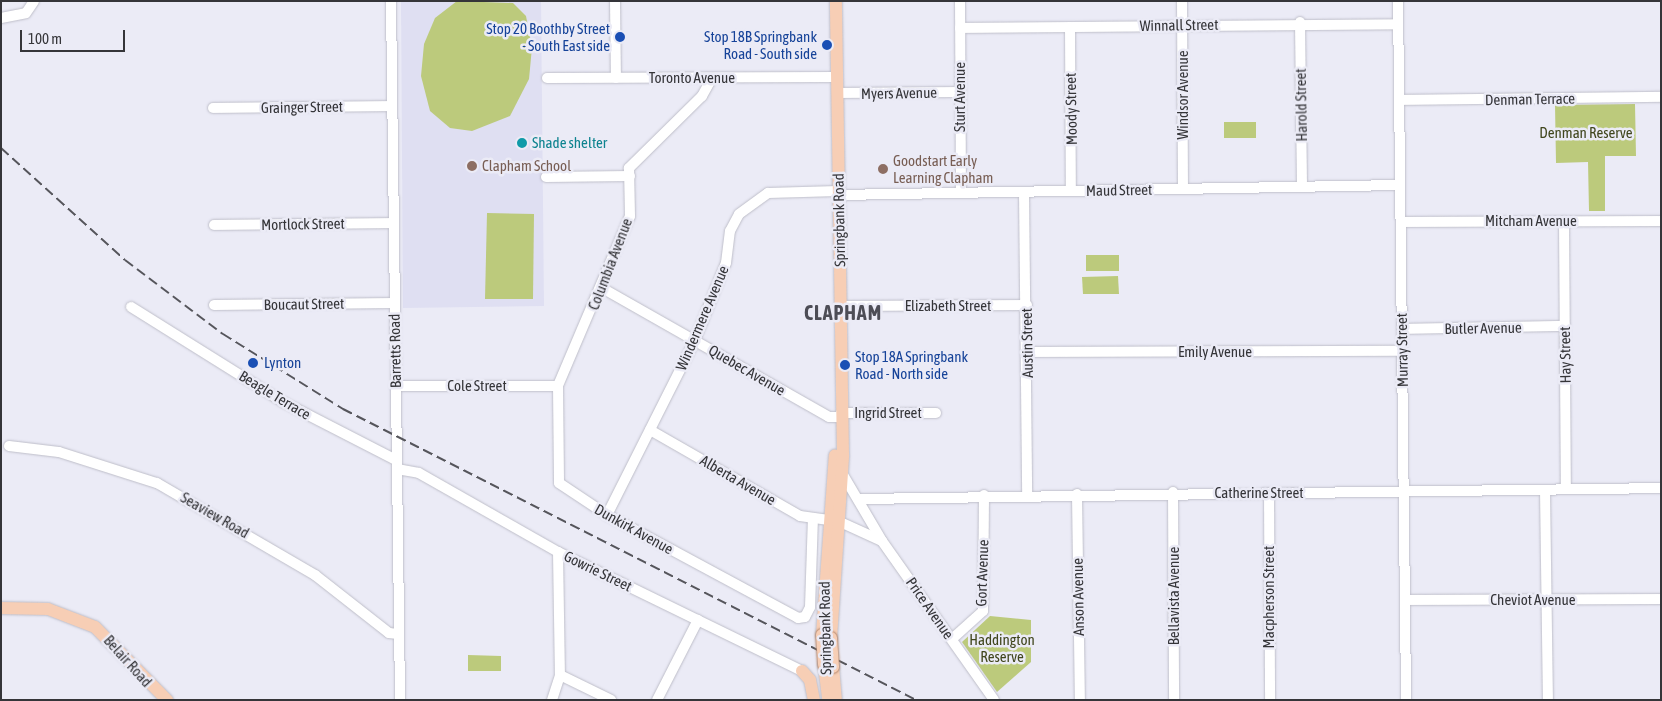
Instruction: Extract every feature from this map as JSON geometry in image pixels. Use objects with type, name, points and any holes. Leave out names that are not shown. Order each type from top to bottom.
[{"type":"main road","name":"Springbank Road","points":[[833,520],[842,473],[836,1]]},
{"type":"main road","name":"Springbank Road","points":[[836,700],[828,666],[826,636],[835,454],[841,439]]},
{"type":"main road","name":"Belair Road","points":[[1,608],[48,609],[95,627],[166,700]]},
{"type":"main road","name":"Springbank Road","points":[[828,666],[826,685],[828,700]]},
{"type":"main road","points":[[802,671],[810,680],[814,698]]},
{"type":"main road","points":[[814,698],[826,685]]},
{"type":"street","points":[[1,18],[26,14],[34,1]]},
{"type":"street","name":"Barretts Road","points":[[391,1],[400,700]]},
{"type":"street","points":[[615,1],[616,78]]},
{"type":"street","name":"Sturt Avenue","points":[[960,1],[961,193]]},
{"type":"street","name":"Windsor Avenue","points":[[1182,1],[1184,189]]},
{"type":"street","name":"Murray Street","points":[[1398,1],[1406,700]]},
{"type":"street","name":"Winnall Street","points":[[960,28],[1300,22],[1398,24]]},
{"type":"street","name":"Harold Street","points":[[1300,22],[1302,187]]},
{"type":"street","name":"Moody Street","points":[[1070,27],[1072,191]]},
{"type":"street","name":"Toronto Avenue","points":[[547,78],[837,77]]},
{"type":"street","name":"Columbia Avenue","points":[[558,386],[602,288],[630,216],[629,168],[702,96],[712,78]]},
{"type":"street","name":"Myers Avenue","points":[[837,93],[960,92]]},
{"type":"street","name":"Denman Terrace","points":[[1400,100],[1661,97]]},
{"type":"street","name":"Grainger Street","points":[[213,108],[391,106]]},
{"type":"street","points":[[546,177],[630,176]]},
{"type":"street","name":"Maud Street","points":[[838,193],[961,193],[1400,185]]},
{"type":"street","name":"Austin Street","points":[[1024,192],[1028,352],[1027,493]]},
{"type":"street","name":"Windermere Avenue","points":[[607,515],[695,340],[726,263],[730,232],[739,214],[768,193],[838,193]]},
{"type":"street","name":"Hay Street","points":[[1564,221],[1566,488]]},
{"type":"street","name":"Mitcham Avenue","points":[[1401,222],[1661,221]]},
{"type":"street","name":"Mortlock Street","points":[[214,225],[393,223]]},
{"type":"street","name":"Quebec Avenue","points":[[602,288],[829,417],[841,415]]},
{"type":"street","name":"Boucaut Street","points":[[214,305],[394,303]]},
{"type":"street","name":"Elizabeth Street","points":[[840,306],[1026,306]]},
{"type":"street","name":"Beagle Terrace","points":[[131,307],[284,402],[397,464]]},
{"type":"street","name":"Butler Avenue","points":[[1402,329],[1565,326]]},
{"type":"street","name":"Emily Avenue","points":[[1028,352],[1402,351]]},
{"type":"street","name":"Cole Street","points":[[395,386],[558,386]]},
{"type":"street","name":"Dunkirk Avenue","points":[[558,386],[559,483],[607,515],[798,618]]},
{"type":"street","name":"Ingrid Street","points":[[841,415],[936,413]]},
{"type":"street","name":"Alberta Avenue","points":[[650,430],[800,516],[833,520]]},
{"type":"street","name":"Seaview Road","points":[[9,446],[59,452],[157,483],[315,575],[389,633],[398,634]]},
{"type":"street","name":"Gowrie Street","points":[[397,464],[419,473],[558,552],[802,671]]},
{"type":"street","name":"Price Avenue","points":[[842,473],[882,541],[994,700]]},
{"type":"street","name":"Catherine Street","points":[[858,499],[1027,493],[1173,492],[1269,494],[1661,488]]},
{"type":"street","points":[[1545,490],[1548,700]]},
{"type":"street","name":"Bellavista Avenue","points":[[1173,492],[1174,700]]},
{"type":"street","name":"Anson Avenue","points":[[1077,494],[1080,700]]},
{"type":"street","name":"Macpherson Street","points":[[1269,494],[1270,700]]},
{"type":"street","name":"Gort Avenue","points":[[952,639],[983,611],[984,495]]},
{"type":"street","name":"Springbank Road","points":[[798,618],[805,617],[810,607],[813,518]]},
{"type":"street","points":[[833,520],[882,541]]},
{"type":"street","points":[[552,700],[560,675],[558,552]]},
{"type":"street","name":"Cheviot Avenue","points":[[1405,600],[1661,599]]},
{"type":"street","points":[[657,700],[698,620]]},
{"type":"street","points":[[560,675],[611,700]]},
{"type":"shaded area","name":"Clapham School","points":[[541,1],[544,306],[403,308],[401,2]]},
{"type":"green space","points":[[457,1],[513,3],[526,16],[532,47],[529,79],[510,116],[472,131],[450,128],[430,111],[421,76],[424,44],[435,18]]},
{"type":"green space","name":"Denman Reserve","points":[[1635,104],[1636,156],[1605,156],[1605,211],[1589,211],[1588,162],[1556,163],[1555,105]]},
{"type":"green space","points":[[1224,122],[1256,122],[1256,138],[1224,138]]},
{"type":"green space","points":[[487,213],[534,214],[533,299],[485,299]]},
{"type":"green space","points":[[1086,255],[1119,255],[1119,271],[1086,271]]},
{"type":"green space","points":[[1118,276],[1119,294],[1083,294],[1082,277]]},
{"type":"green space","name":"Haddington Reserve","points":[[990,616],[1031,620],[1031,662],[997,692],[962,642]]},
{"type":"green space","points":[[468,655],[501,656],[501,671],[468,671]]},
{"type":"railway","points":[[1,148],[125,260],[223,334],[343,409],[916,700]]},
{"type":"place","name":"Stop 20 Boothby Street - South East side","points":[[620,37]]},
{"type":"place","name":"Stop 18B Springbank Road - South side","points":[[827,45]]},
{"type":"place","name":"Shade shelter","points":[[522,143]]},
{"type":"place","name":"Clapham School","points":[[472,166]]},
{"type":"place","name":"Goodstart Early Learning Clapham","points":[[883,169]]},
{"type":"place","name":"Lynton","points":[[253,363]]},
{"type":"place","name":"Stop 18A Springbank Road - North side","points":[[845,365]]},
{"type":"district","name":"CLAPHAM","points":[[843,312]]}]
